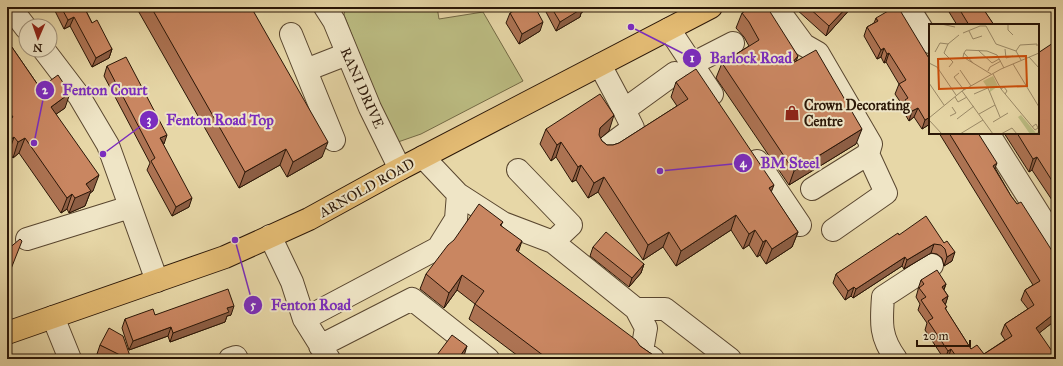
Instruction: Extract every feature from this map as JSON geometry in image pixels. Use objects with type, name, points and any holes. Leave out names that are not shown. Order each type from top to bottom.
[{"type":"main road","name":"ARNOLD ROAD","points":[[7,334],[225,257],[309,219],[400,169],[711,7]]},
{"type":"street","points":[[10,7],[18,18]]},
{"type":"street","name":"RANI DRIVE","points":[[324,7],[334,21],[347,54],[400,169]]},
{"type":"street","points":[[776,7],[804,46],[818,53],[872,144],[868,154],[812,190]]},
{"type":"street","points":[[908,7],[929,40]]},
{"type":"street","points":[[669,29],[684,69],[722,109]]},
{"type":"street","points":[[291,34],[334,140]]},
{"type":"street","points":[[624,110],[684,69],[734,43]]},
{"type":"street","points":[[306,70],[347,54]]},
{"type":"street","points":[[50,58],[79,96],[108,145],[157,281]]},
{"type":"street","points":[[600,65],[633,128],[606,148]]},
{"type":"street","points":[[989,134],[1056,241]]},
{"type":"street","points":[[744,141],[800,225]]},
{"type":"street","points":[[833,230],[886,193],[868,154]]},
{"type":"street","points":[[423,157],[458,194],[503,223],[553,242],[636,309],[646,328],[642,351],[653,359]]},
{"type":"street","points":[[518,170],[571,225],[553,242]]},
{"type":"street","points":[[304,319],[438,248],[456,219],[458,194]]},
{"type":"street","points":[[27,239],[130,207]]},
{"type":"street","points":[[270,236],[292,282],[304,319],[325,352],[412,299],[488,359]]},
{"type":"street","points":[[896,359],[887,347],[881,329],[883,297],[932,265]]},
{"type":"street","points":[[636,309],[665,309],[730,359]]},
{"type":"street","points":[[53,317],[70,359]]},
{"type":"street","points":[[230,359],[236,357],[237,359]]},
{"type":"green space","points":[[437,7],[439,19],[483,12],[523,81],[421,134],[398,142],[383,114],[344,15],[345,8]]},
{"type":"building","points":[[61,7],[84,7],[92,23],[97,20],[112,49],[96,58],[74,17],[68,20]]},
{"type":"building","points":[[151,7],[251,7],[328,142],[293,162],[286,149],[245,172]]},
{"type":"building","points":[[521,7],[535,7],[543,22],[522,34],[510,13]]},
{"type":"building","points":[[551,7],[582,7],[583,8],[560,22]]},
{"type":"building","name":"Crown Decorating Centre","points":[[752,7],[767,7],[798,56],[791,64],[816,50],[862,129],[794,171],[722,63],[759,40],[742,13]]},
{"type":"building","points":[[808,7],[847,7],[829,26]]},
{"type":"building","points":[[895,7],[898,7],[929,58],[929,118],[925,120],[918,108],[912,111],[905,100],[908,98],[899,84],[906,80],[889,53],[887,54],[884,48],[881,50],[867,27],[878,21],[876,18]]},
{"type":"building","points":[[958,7],[982,7],[993,24],[968,24]]},
{"type":"building","points":[[7,40],[40,88],[58,75],[70,93],[51,107],[99,175],[86,184],[91,191],[75,198],[72,194],[67,198],[25,138],[18,142],[14,137],[7,142],[7,121],[13,117],[7,109]]},
{"type":"building","points":[[1056,41],[1056,187],[1037,157],[1033,159],[1018,134],[1039,134],[1039,52]]},
{"type":"building","points":[[126,57],[167,135],[160,138],[192,198],[176,207],[151,161],[155,158],[107,66]]},
{"type":"building","points":[[696,69],[774,185],[769,188],[798,232],[772,249],[766,240],[763,242],[755,230],[749,234],[736,215],[681,251],[669,232],[648,245],[604,177],[594,183],[581,165],[578,167],[561,142],[557,145],[546,129],[600,94],[614,115],[600,128],[599,135],[602,141],[607,145],[619,143],[688,99],[676,82]]},
{"type":"building","points":[[950,134],[979,134],[997,163],[993,166],[1011,196],[1017,204],[1021,202],[1056,257],[1056,314],[1055,313],[1036,328],[1056,359],[958,359],[951,349],[948,351],[928,321],[933,318],[921,300],[926,297],[919,288],[924,284],[921,280],[937,270],[946,284],[942,287],[948,296],[942,300],[947,307],[945,308],[971,349],[977,345],[984,354],[1012,336],[1005,324],[1034,305],[1025,290],[1040,281]]},
{"type":"building","points":[[479,204],[503,222],[500,225],[522,241],[516,250],[659,359],[548,359],[475,304],[484,291],[462,275],[449,293],[426,274],[448,245],[454,240]]},
{"type":"building","points":[[926,216],[944,243],[947,241],[955,252],[947,257],[945,249],[941,245],[934,244],[907,260],[905,257],[856,289],[854,287],[848,291],[836,274],[898,233],[899,235]]},
{"type":"building","points":[[606,232],[644,264],[632,278],[593,247]]},
{"type":"building","points":[[20,239],[22,241],[7,279],[7,250]]},
{"type":"building","points":[[228,289],[234,306],[227,308],[229,312],[173,333],[171,327],[133,341],[125,319],[153,309],[155,315]]},
{"type":"building","points":[[109,328],[123,336],[131,359],[124,359],[126,358],[100,345]]},
{"type":"building","points":[[452,335],[467,346],[458,359],[434,359]]},
{"type":"place","name":"Barlock Road","points":[[631,27]]},
{"type":"place","name":"Crown Decorating Centre","points":[[792,113]]},
{"type":"place","name":"Fenton Court","points":[[34,143]]},
{"type":"place","name":"Fenton Road Top","points":[[103,154]]},
{"type":"place","name":"BM Steel","points":[[660,171]]},
{"type":"place","name":"Fenton Road","points":[[235,240]]}]
